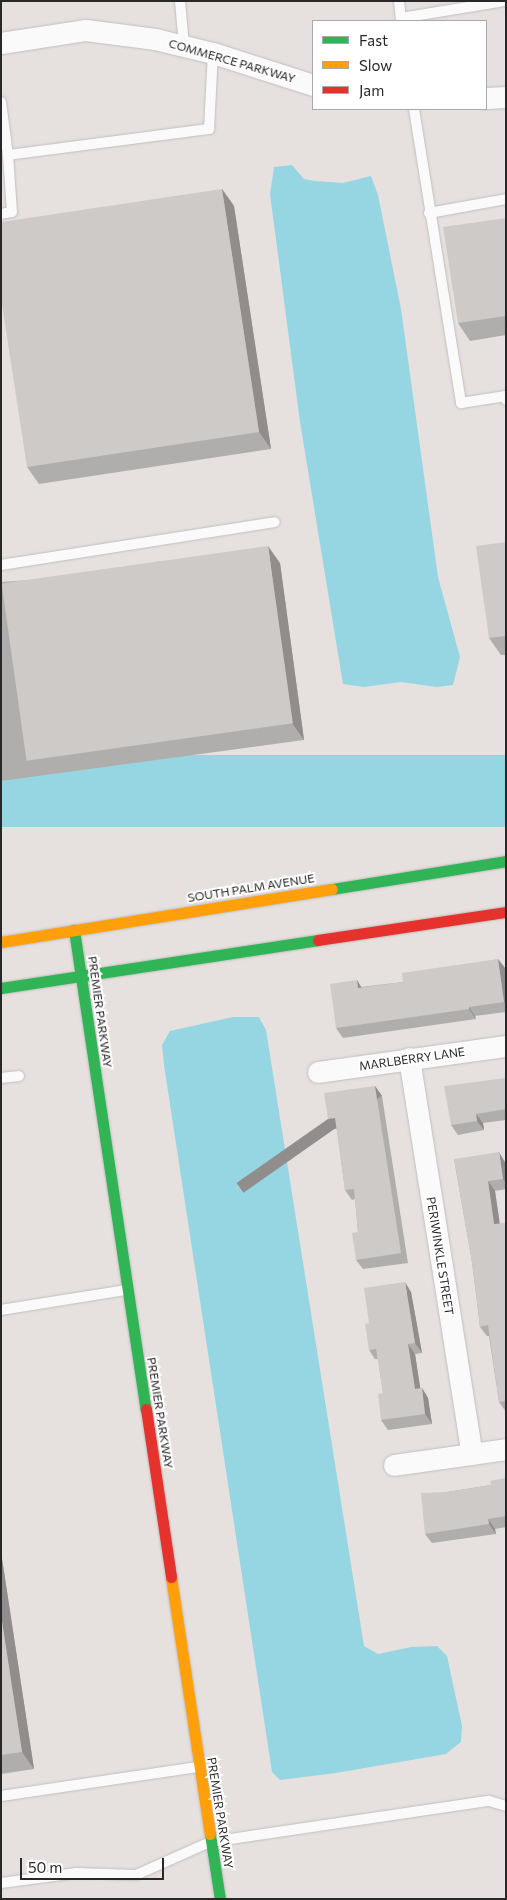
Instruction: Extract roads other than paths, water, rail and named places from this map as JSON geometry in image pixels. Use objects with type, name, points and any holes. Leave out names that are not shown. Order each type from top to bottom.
[{"type":"main road","name":"SOUTH PALM AVENUE","points":[[1,942],[506,861]]},
{"type":"main road","points":[[1,988],[506,912]]},
{"type":"main road","name":"PREMIER PARKWAY","points":[[74,930],[220,1899]]},
{"type":"street","name":"COMMERCE PARKWAY","points":[[1,42],[86,30],[155,39],[213,53],[312,85]]},
{"type":"street","points":[[487,98],[506,97]]},
{"type":"street","name":"MARLBERRY LANE","points":[[318,1072],[506,1046]]},
{"type":"street","name":"PERIWINKLE STREET","points":[[409,1058],[472,1454]]},
{"type":"street","points":[[394,1465],[506,1449]]},
{"type":"lane","points":[[180,1],[184,46]]},
{"type":"lane","points":[[399,1],[401,19],[505,1]]},
{"type":"lane","points":[[8,155],[208,129],[213,53]]},
{"type":"lane","points":[[1,102],[3,133],[8,155],[12,212],[1,214]]},
{"type":"lane","points":[[414,110],[429,213],[461,403],[505,396],[506,400]]},
{"type":"lane","points":[[429,213],[506,199]]},
{"type":"lane","points":[[1,565],[275,522]]},
{"type":"lane","points":[[1,1078],[19,1076]]},
{"type":"lane","points":[[1,1310],[127,1290]]},
{"type":"lane","points":[[1,1796],[199,1767]]},
{"type":"lane","points":[[1,1882],[76,1873],[136,1875],[210,1842],[489,1801],[506,1806]]},
{"type":"water","points":[[292,165],[304,179],[315,181],[343,183],[371,176],[378,195],[401,309],[438,577],[460,657],[453,685],[437,687],[401,682],[364,687],[343,684],[300,422],[270,194],[274,167]]},
{"type":"water","points":[[1,755],[506,755],[506,827],[1,827]]},
{"type":"water","points":[[233,1017],[259,1017],[266,1030],[364,1646],[378,1654],[411,1647],[437,1646],[447,1656],[462,1726],[461,1742],[446,1754],[336,1773],[280,1780],[272,1772],[162,1045],[170,1031]]}]
